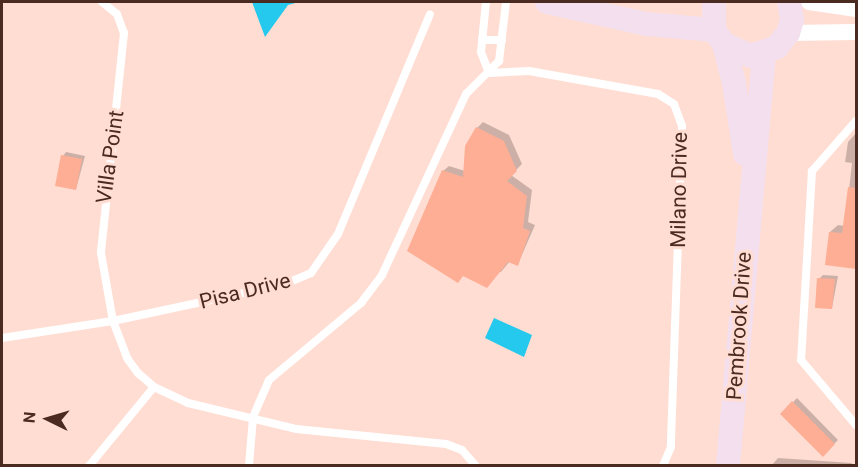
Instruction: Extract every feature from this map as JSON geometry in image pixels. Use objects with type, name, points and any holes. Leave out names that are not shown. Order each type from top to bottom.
[{"type":"street","points":[[547,2],[646,24],[719,37],[737,53],[764,54],[777,47],[788,33],[792,20],[789,2]]},
{"type":"street","name":"Pembrook Drive","points":[[714,2],[719,37],[734,83],[750,186]]},
{"type":"street","points":[[809,2],[856,9]]},
{"type":"street","points":[[788,33],[856,32]]},
{"type":"street","name":"Pembrook Drive","points":[[728,465],[750,186],[764,54]]},
{"type":"lane","name":"Villa Point","points":[[102,2],[117,14],[124,33],[114,145],[101,229],[101,253],[114,321]]},
{"type":"lane","points":[[486,2],[481,52],[489,73]]},
{"type":"lane","points":[[249,465],[253,417],[269,380],[361,303],[382,275],[466,94],[499,61],[506,2]]},
{"type":"lane","name":"Pisa Drive","points":[[2,338],[114,321],[285,284],[311,273],[338,234],[430,14]]},
{"type":"lane","points":[[482,40],[502,40]]},
{"type":"lane","name":"Milano Drive","points":[[489,73],[529,70],[658,94],[674,104],[682,126],[671,447],[663,465]]},
{"type":"lane","points":[[856,121],[812,171],[801,360],[856,425]]},
{"type":"lane","points":[[114,321],[127,358],[154,387],[188,403],[296,429],[446,444],[462,450],[476,465]]},
{"type":"lane","points":[[89,465],[154,387]]},
{"type":"water","points":[[252,2],[299,2],[288,5],[265,37]]},
{"type":"water","points":[[494,318],[532,335],[524,357],[485,338]]},
{"type":"building","points":[[476,127],[504,141],[517,171],[507,181],[527,196],[523,228],[530,231],[518,266],[508,262],[487,288],[463,276],[458,283],[407,251],[442,170],[463,177],[465,146]]},
{"type":"building","points":[[61,155],[82,159],[76,190],[55,186]]},
{"type":"building","points":[[848,187],[856,188],[856,269],[825,265],[829,232],[842,233]]},
{"type":"building","points":[[817,278],[835,279],[832,309],[815,308]]},
{"type":"building","points":[[792,401],[835,444],[823,457],[780,414]]}]
